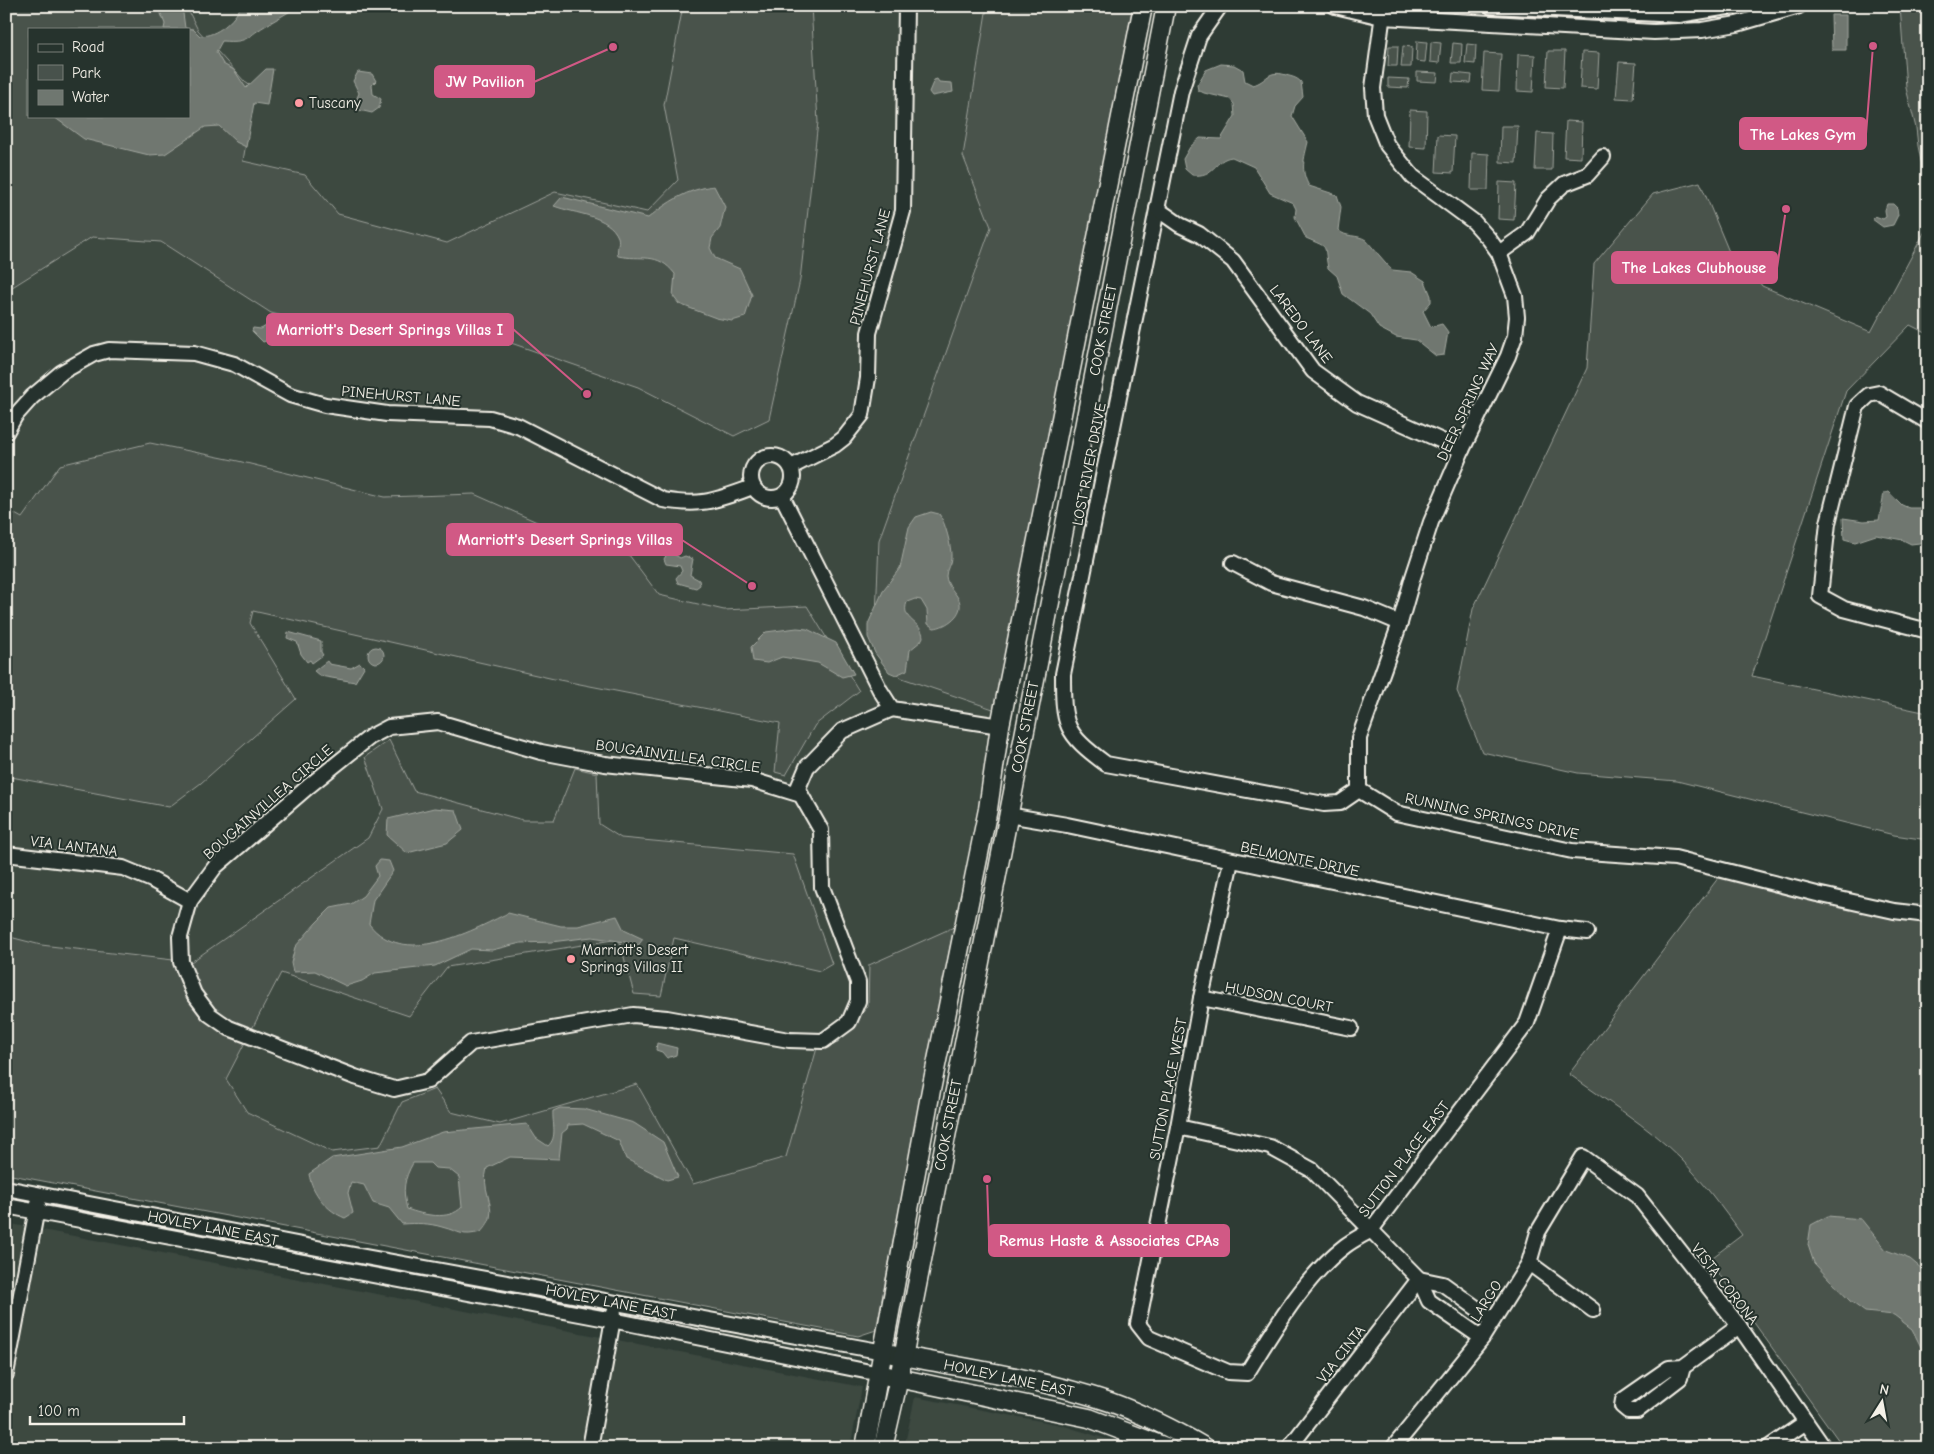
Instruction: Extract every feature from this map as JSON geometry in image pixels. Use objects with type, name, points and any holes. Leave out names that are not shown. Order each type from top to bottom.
[{"type":"main road","name":"COOK STREET","points":[[864,1448],[880,1374],[954,978],[988,809],[1000,726],[1143,6]]},
{"type":"main road","name":"COOK STREET","points":[[883,1448],[904,1356],[1166,6]]},
{"type":"main road","points":[[1000,726],[1010,730],[1008,815]]},
{"type":"main road","points":[[947,1128],[938,1116],[938,1107],[953,1020],[954,978]]},
{"type":"main road","name":"HOVLEY LANE EAST","points":[[884,1352],[1026,1380],[1111,1402],[1175,1430],[1206,1448]]},
{"type":"main road","name":"HOVLEY LANE EAST","points":[[880,1374],[1089,1418],[1168,1448]]},
{"type":"street","name":"PINEHURST LANE","points":[[791,467],[835,445],[844,438],[862,415],[868,378],[869,333],[902,211],[906,6]]},
{"type":"street","name":"LOST RIVER DRIVE","points":[[1220,6],[1199,36],[1181,91],[1063,674],[1063,702],[1067,724],[1079,744],[1106,764],[1324,804],[1340,803],[1359,790]]},
{"type":"street","points":[[1336,6],[1383,12],[1644,31],[1702,30],[1736,24],[1799,6]]},
{"type":"street","points":[[1491,6],[1678,15],[1734,6]]},
{"type":"street","name":"DEER SPRING WAY","points":[[1359,790],[1359,738],[1400,623],[1431,522],[1462,450],[1508,356],[1515,336],[1517,317],[1515,296],[1499,253],[1474,222],[1413,177],[1387,145],[1375,115],[1373,88],[1383,12]]},
{"type":"street","points":[[1499,253],[1527,233],[1548,199],[1564,184],[1587,175],[1603,157]]},
{"type":"street","name":"LAREDO LANE","points":[[1157,209],[1180,225],[1199,234],[1232,261],[1313,372],[1357,402],[1462,450]]},
{"type":"street","name":"PINEHURST LANE","points":[[6,432],[15,416],[32,398],[62,372],[94,354],[118,350],[194,353],[234,364],[290,395],[325,405],[387,414],[490,418],[518,426],[663,500],[688,504],[713,501],[753,487]]},
{"type":"street","points":[[1928,422],[1879,393],[1869,395],[1857,406],[1828,523],[1820,596],[1844,609],[1928,631]]},
{"type":"street","points":[[775,456],[787,461],[791,467],[794,480],[787,492],[782,496],[769,498],[762,496],[753,487],[751,480],[753,467],[762,458],[775,456]]},
{"type":"street","points":[[782,496],[880,690],[892,709]]},
{"type":"street","points":[[1232,563],[1271,583],[1364,608],[1400,623]]},
{"type":"street","points":[[801,795],[798,788],[807,767],[842,731],[892,709],[1000,726]]},
{"type":"street","name":"BOUGAINVILLEA CIRCLE","points":[[438,722],[540,752],[605,764],[752,780],[801,795],[821,830],[822,887],[858,982],[858,1001],[849,1022],[823,1041],[789,1040],[667,1018],[633,1016],[471,1043],[428,1081],[394,1088],[355,1077],[229,1028],[209,1014],[194,994],[181,962],[180,936],[190,901],[215,868],[309,786],[370,737],[389,727],[438,722]]},
{"type":"street","name":"RUNNING SPRINGS DRIVE","points":[[1359,790],[1396,813],[1572,851],[1675,858],[1817,894],[1894,911],[1928,915]]},
{"type":"street","name":"BELMONTE DRIVE","points":[[1008,815],[1067,825],[1560,929],[1587,932]]},
{"type":"street","name":"VIA LANTANA","points":[[6,854],[123,868],[152,880],[190,901]]},
{"type":"street","name":"SUTTON PLACE WEST","points":[[1149,1338],[1138,1324],[1178,1127],[1201,998],[1231,861]]},
{"type":"street","name":"SUTTON PLACE EAST","points":[[1149,1338],[1228,1372],[1247,1372],[1275,1328],[1314,1277],[1345,1246],[1371,1230],[1527,1022],[1560,929]]},
{"type":"street","name":"HUDSON COURT","points":[[1201,998],[1351,1028]]},
{"type":"street","points":[[1178,1127],[1270,1147],[1312,1170],[1419,1279],[1429,1301],[1482,1338]]},
{"type":"street","name":"LARGO","points":[[1393,1448],[1482,1338],[1529,1263],[1538,1232],[1582,1157]]},
{"type":"street","name":"VISTA CORONA","points":[[1582,1157],[1637,1196],[1739,1326],[1824,1448]]},
{"type":"street","name":"HOVLEY LANE EAST","points":[[6,1188],[331,1251],[884,1352]]},
{"type":"street","points":[[6,1374],[39,1194]]},
{"type":"street","name":"HOVLEY LANE EAST","points":[[6,1206],[612,1320],[880,1374]]},
{"type":"street","points":[[256,1253],[260,1248],[266,1247],[331,1251]]},
{"type":"street","points":[[1529,1263],[1593,1310]]},
{"type":"street","points":[[1419,1279],[1443,1284],[1493,1320]]},
{"type":"street","name":"VIA CINTA","points":[[1289,1448],[1419,1279]]},
{"type":"street","points":[[493,1298],[495,1294],[507,1291],[555,1291]]},
{"type":"street","points":[[590,1448],[616,1303]]},
{"type":"street","points":[[1684,1367],[1739,1326]]},
{"type":"street","points":[[1768,1448],[1806,1422]]},
{"type":"shaded area","points":[[186,6],[683,6],[664,105],[678,180],[647,213],[555,192],[447,243],[338,214],[305,175],[243,161],[255,89],[245,82],[198,30]]},
{"type":"shaded area","points":[[811,6],[987,6],[963,156],[991,227],[879,540],[899,677],[996,710],[954,927],[869,965],[868,1006],[838,1042],[817,1048],[786,1157],[693,1184],[637,1084],[500,1124],[402,1102],[381,1146],[332,1152],[247,1112],[226,1079],[281,973],[409,1016],[446,967],[619,939],[661,996],[674,938],[820,971],[793,854],[621,838],[599,824],[597,773],[575,769],[554,820],[523,820],[413,791],[389,740],[366,757],[384,809],[368,838],[191,962],[41,945],[6,936],[6,776],[169,807],[201,783],[296,699],[250,623],[253,611],[554,679],[780,724],[775,772],[786,775],[815,725],[859,691],[807,606],[724,610],[659,595],[629,555],[571,546],[546,526],[474,494],[385,497],[238,461],[150,443],[61,465],[22,518],[6,509],[6,291],[92,237],[161,242],[271,313],[320,326],[511,343],[638,387],[734,436],[769,419],[800,280],[818,122]]},
{"type":"shaded area","points":[[6,1223],[862,1387],[850,1448],[6,1448]]},
{"type":"shaded area","points":[[915,1397],[1061,1425],[1110,1440],[1123,1448],[904,1448]]},
{"type":"green space","points":[[6,6],[186,6],[198,30],[245,82],[255,89],[243,161],[305,175],[338,214],[447,243],[555,192],[647,212],[678,180],[664,105],[683,6],[811,6],[818,122],[800,280],[769,419],[734,436],[638,387],[511,343],[320,326],[271,313],[161,242],[92,237],[6,291]]},
{"type":"green space","points":[[987,6],[1133,6],[996,710],[899,677],[875,642],[879,540],[991,227],[963,156]]},
{"type":"green space","points":[[1900,6],[1928,6],[1928,334],[1910,325],[1846,391],[1752,676],[1928,713],[1928,840],[1894,835],[1677,781],[1578,773],[1482,752],[1457,691],[1473,609],[1587,368],[1594,264],[1653,194],[1700,182],[1732,259],[1752,271],[1762,286],[1871,332],[1925,231],[1927,190],[1916,128],[1906,88]]},
{"type":"green space","points":[[1417,41],[1427,42],[1425,62],[1416,61]]},
{"type":"green space","points":[[1431,42],[1441,43],[1439,63],[1430,62]]},
{"type":"green space","points":[[1453,43],[1462,44],[1461,63],[1451,63]]},
{"type":"green space","points":[[1467,44],[1476,45],[1475,64],[1465,63]]},
{"type":"green space","points":[[1389,46],[1398,46],[1397,66],[1388,66]]},
{"type":"green space","points":[[1403,46],[1412,47],[1411,67],[1401,67]]},
{"type":"green space","points":[[1548,51],[1565,51],[1563,88],[1546,87]]},
{"type":"green space","points":[[1582,52],[1599,53],[1597,89],[1580,88]]},
{"type":"green space","points":[[1484,53],[1501,54],[1499,91],[1482,90]]},
{"type":"green space","points":[[1518,54],[1535,55],[1533,92],[1517,91]]},
{"type":"green space","points":[[1619,62],[1636,63],[1633,99],[1616,98]]},
{"type":"green space","points":[[1417,72],[1438,73],[1437,82],[1417,81]]},
{"type":"green space","points":[[1453,73],[1472,75],[1471,83],[1452,82]]},
{"type":"green space","points":[[1388,78],[1409,79],[1408,88],[1388,87]]},
{"type":"green space","points":[[1410,110],[1427,111],[1426,148],[1409,147]]},
{"type":"green space","points":[[1566,121],[1582,122],[1581,158],[1564,157]]},
{"type":"green space","points":[[1501,126],[1518,126],[1516,163],[1500,162]]},
{"type":"green space","points":[[1537,133],[1553,134],[1552,170],[1535,170]]},
{"type":"green space","points":[[1438,135],[1455,136],[1453,173],[1436,172]]},
{"type":"green space","points":[[1472,153],[1489,154],[1488,190],[1471,190]]},
{"type":"green space","points":[[1499,182],[1516,183],[1514,220],[1498,219]]},
{"type":"green space","points":[[150,443],[238,461],[385,497],[474,494],[546,526],[571,546],[629,555],[659,595],[724,610],[807,606],[859,691],[815,725],[786,775],[775,772],[780,723],[554,679],[253,611],[250,623],[296,699],[201,783],[169,807],[6,776],[6,509],[22,518],[60,465]]},
{"type":"green space","points":[[389,740],[414,791],[523,820],[554,820],[575,768],[597,773],[599,824],[621,838],[793,854],[832,964],[820,971],[674,938],[661,996],[634,994],[619,939],[447,967],[409,1016],[281,973],[226,1079],[247,1112],[332,1152],[380,1146],[402,1102],[435,1089],[451,1112],[500,1124],[637,1084],[693,1184],[786,1157],[817,1048],[838,1042],[868,1006],[869,965],[954,927],[876,1330],[858,1336],[6,1174],[6,936],[41,945],[191,962],[368,838],[383,809],[365,757]]},
{"type":"green space","points":[[1722,873],[1928,918],[1928,1448],[1844,1448],[1709,1260],[1742,1235],[1697,1176],[1680,1158],[1640,1124],[1569,1074]]},
{"type":"water","points":[[158,6],[182,6],[185,28],[164,28],[165,24]]},
{"type":"water","points":[[241,6],[299,6],[246,39],[222,41],[216,52],[223,64],[234,70],[246,88],[266,69],[273,69],[267,105],[254,103],[246,147],[236,142],[219,126],[205,127],[165,154],[149,155],[84,139],[55,118],[190,118],[190,29],[200,36],[213,33],[224,27]]},
{"type":"water","points":[[1831,15],[1846,15],[1846,50],[1832,50]]},
{"type":"water","points":[[1221,64],[1234,65],[1243,70],[1245,81],[1253,85],[1275,73],[1292,77],[1301,82],[1303,97],[1295,106],[1292,116],[1308,142],[1304,159],[1304,175],[1309,186],[1337,195],[1341,207],[1338,230],[1344,234],[1366,240],[1392,270],[1411,272],[1425,281],[1431,296],[1431,302],[1423,311],[1431,327],[1442,324],[1448,332],[1444,355],[1436,356],[1416,340],[1396,337],[1379,328],[1370,314],[1343,294],[1337,276],[1328,268],[1323,246],[1306,238],[1295,217],[1296,209],[1293,203],[1270,193],[1254,167],[1232,157],[1221,161],[1205,174],[1192,175],[1185,169],[1183,159],[1190,147],[1200,138],[1221,139],[1235,116],[1234,104],[1230,99],[1198,90],[1197,85],[1206,70]]},
{"type":"water","points":[[358,72],[372,74],[376,81],[372,85],[373,94],[381,99],[379,108],[372,113],[359,110],[355,103],[359,93],[353,81]]},
{"type":"water","points":[[937,79],[939,82],[952,83],[953,92],[932,96],[929,92],[934,80]]},
{"type":"water","points":[[714,186],[725,207],[720,228],[712,238],[710,248],[715,258],[740,269],[752,295],[745,317],[732,321],[716,318],[679,304],[673,296],[675,274],[662,262],[649,258],[618,256],[618,237],[607,224],[590,216],[554,206],[562,197],[648,218],[678,197],[695,190]]},
{"type":"water","points":[[1887,204],[1893,204],[1897,208],[1898,215],[1893,225],[1883,227],[1872,219],[1875,216],[1883,219],[1886,217],[1885,210]]},
{"type":"water","points":[[271,323],[274,325],[268,340],[263,342],[252,331],[253,328],[261,329]]},
{"type":"water","points":[[1889,492],[1902,505],[1909,508],[1928,508],[1928,542],[1911,544],[1903,540],[1876,535],[1855,542],[1844,539],[1843,518],[1864,521],[1879,520],[1884,493]]},
{"type":"water","points":[[931,512],[939,514],[948,535],[951,558],[946,576],[948,583],[959,600],[959,610],[957,615],[949,622],[934,628],[928,624],[927,610],[921,600],[915,599],[907,602],[906,613],[919,627],[923,637],[910,650],[907,670],[896,675],[889,672],[875,653],[868,637],[868,624],[884,589],[900,568],[909,527],[916,517]]},
{"type":"water","points":[[672,553],[680,558],[685,556],[693,559],[690,575],[699,580],[700,585],[696,588],[678,583],[676,578],[682,571],[680,566],[666,564],[664,559],[667,554]]},
{"type":"water","points":[[797,628],[807,629],[836,643],[854,674],[842,677],[818,663],[782,657],[767,663],[753,661],[751,647],[766,632]]},
{"type":"water","points":[[288,632],[321,641],[321,652],[323,655],[312,663],[310,660],[307,662],[301,654],[297,642],[287,638]]},
{"type":"water","points":[[376,647],[384,655],[376,663],[368,655]]},
{"type":"water","points":[[327,661],[329,664],[351,668],[360,663],[364,667],[355,682],[320,676],[314,671]]},
{"type":"water","points":[[434,808],[456,810],[463,830],[447,843],[407,853],[387,835],[388,819]]},
{"type":"water","points":[[380,860],[389,861],[393,871],[373,900],[369,924],[383,937],[400,944],[418,945],[437,942],[475,929],[508,913],[561,926],[578,926],[617,916],[624,930],[643,939],[636,948],[625,942],[592,937],[551,942],[521,943],[492,950],[471,949],[435,966],[375,973],[362,981],[346,986],[315,971],[293,972],[291,963],[295,947],[331,908],[351,904],[363,896],[378,876],[375,866]]},
{"type":"water","points":[[657,1043],[677,1048],[676,1055],[667,1058],[662,1052],[656,1050]]},
{"type":"water","points":[[560,1108],[584,1109],[634,1123],[663,1142],[678,1177],[667,1180],[626,1159],[619,1141],[583,1124],[568,1125],[567,1129],[562,1133],[559,1159],[510,1157],[487,1168],[486,1189],[491,1212],[488,1224],[481,1232],[469,1234],[432,1225],[402,1224],[389,1208],[373,1203],[364,1185],[351,1182],[348,1193],[353,1213],[345,1218],[326,1206],[313,1188],[309,1174],[332,1158],[402,1147],[443,1132],[527,1124],[536,1138],[548,1146],[554,1134],[553,1111]],"holes":[[[413,1163],[430,1163],[435,1168],[449,1169],[459,1177],[462,1207],[457,1211],[436,1216],[407,1209],[404,1190],[410,1169]]]},
{"type":"water","points":[[1828,1216],[1861,1219],[1886,1250],[1910,1259],[1928,1274],[1928,1361],[1912,1329],[1894,1315],[1865,1312],[1850,1301],[1814,1263],[1808,1245],[1811,1225]]},
{"type":"place","name":"The Lakes Gym","points":[[1873,46]]},
{"type":"place","name":"JW Pavilion","points":[[613,47]]},
{"type":"place","name":"Tuscany","points":[[299,103]]},
{"type":"place","name":"The Lakes Clubhouse","points":[[1786,209]]},
{"type":"place","name":"Marriott's Desert Springs Villas I","points":[[587,394]]},
{"type":"place","name":"Marriott's Desert Springs Villas","points":[[752,586]]},
{"type":"place","name":"Marriott's Desert Springs Villas II","points":[[571,959]]},
{"type":"place","name":"Remus Haste & Associates CPAs","points":[[987,1179]]}]
